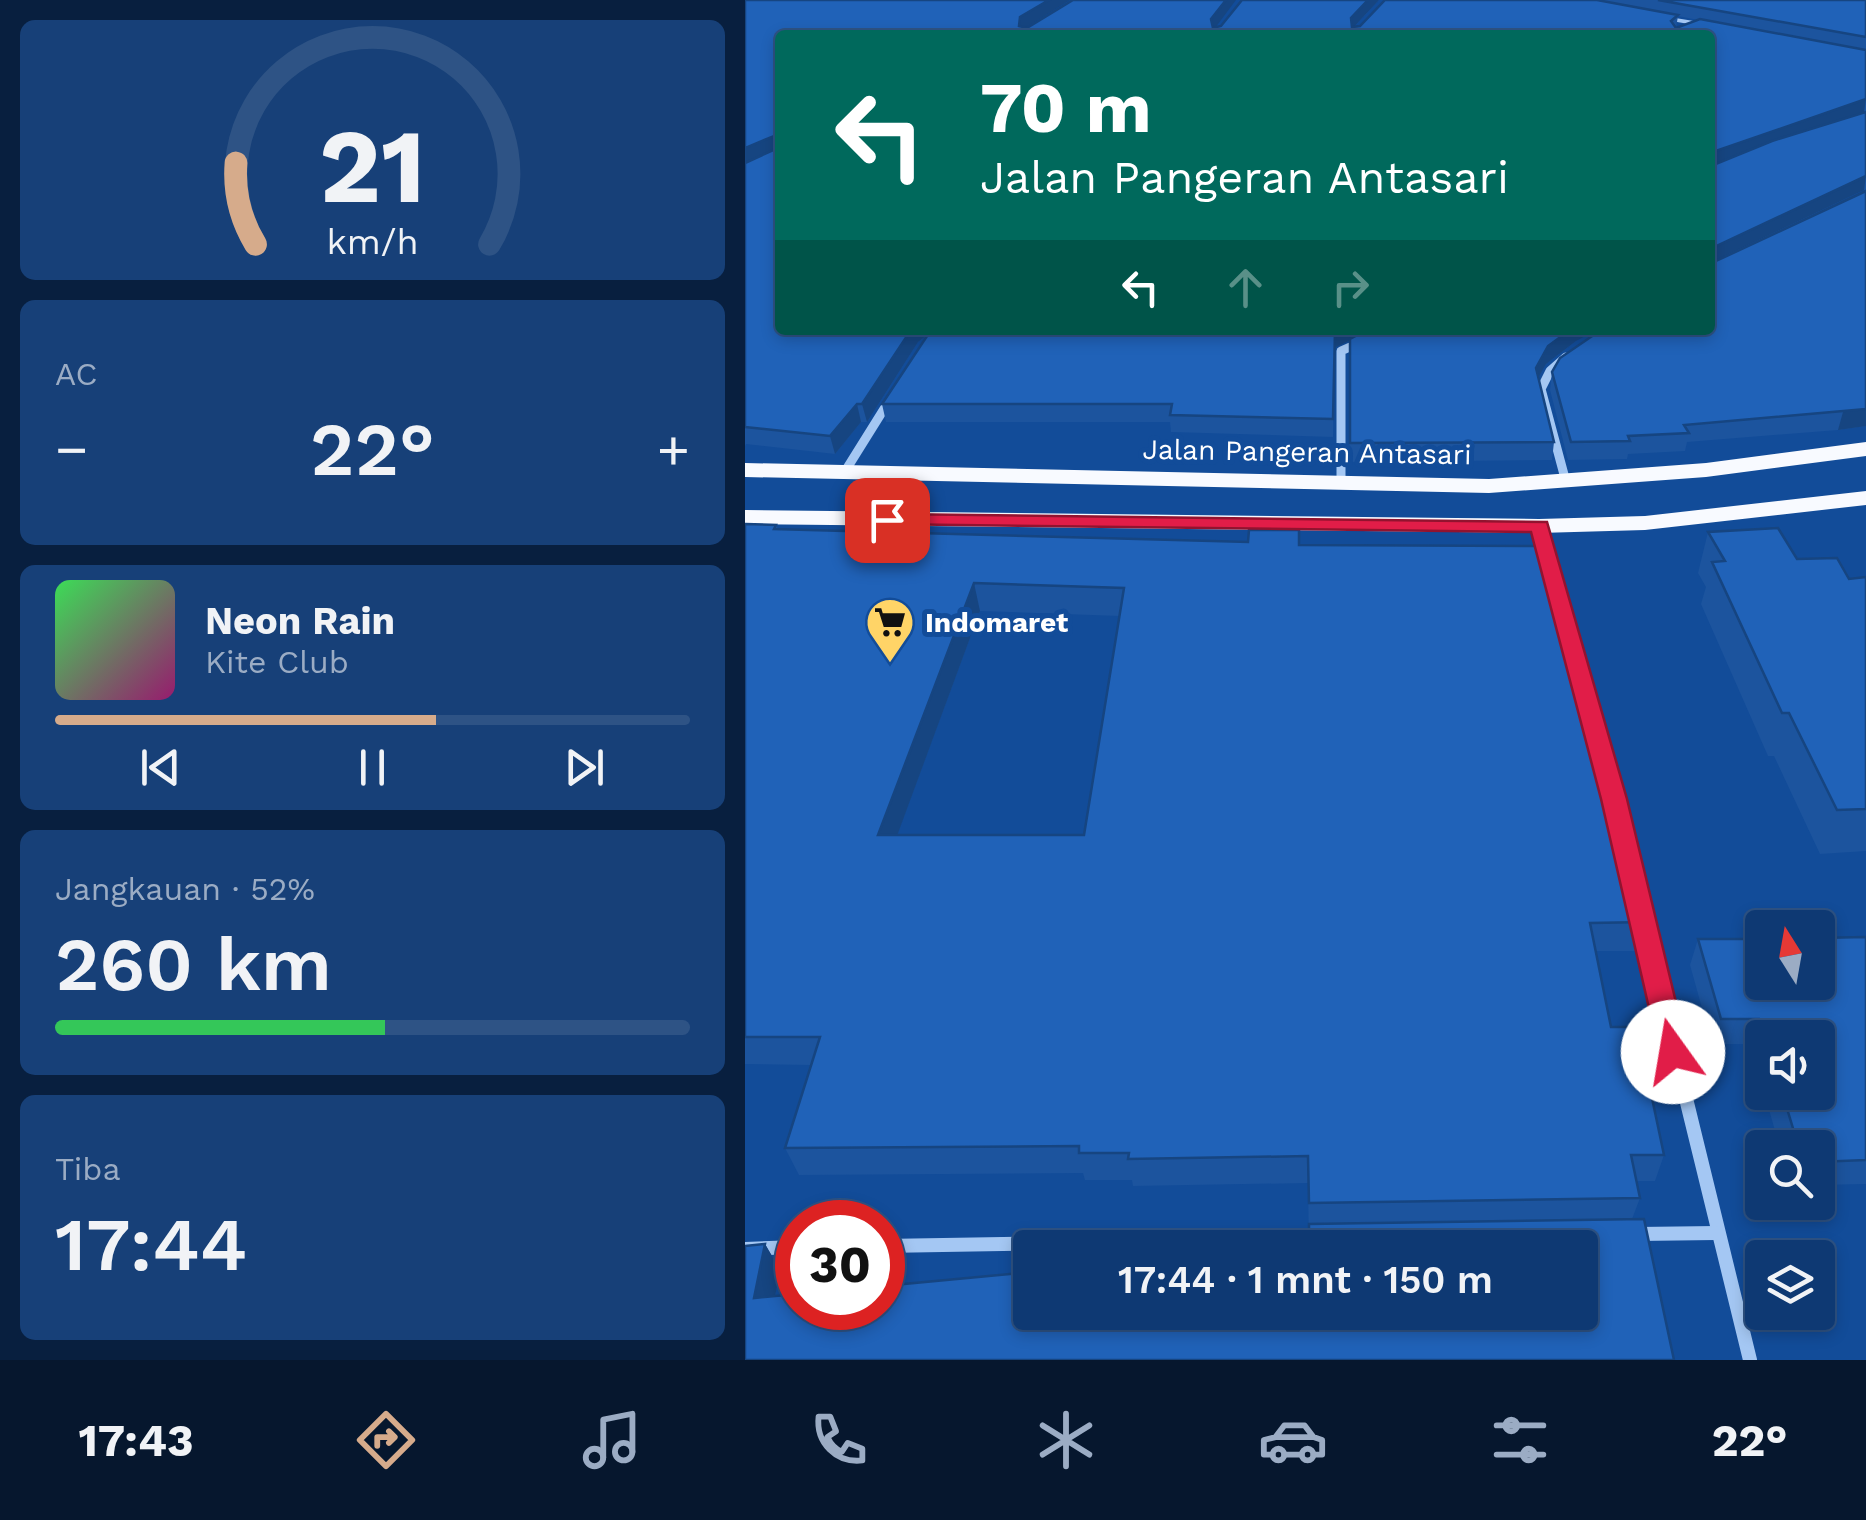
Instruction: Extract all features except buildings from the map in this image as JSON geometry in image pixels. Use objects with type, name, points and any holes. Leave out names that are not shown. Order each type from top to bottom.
[{"type":"highway","name":"Jalan Pangeran Antasari","points":[[745,470],[1489,486],[1706,470],[1866,449]]},
{"type":"highway","points":[[745,517],[1539,526],[1645,523],[1866,498]]},
{"type":"street","points":[[1637,13],[1718,28]]},
{"type":"street","points":[[1688,30],[1700,24]]},
{"type":"street","points":[[1341,483],[1341,351],[1375,335]]},
{"type":"street","points":[[1566,482],[1541,389],[1549,371],[1578,350]]},
{"type":"street","points":[[844,473],[893,394]]},
{"type":"street","points":[[1539,526],[1627,856]]},
{"type":"street","points":[[1641,912],[1716,1233],[1750,1360]]},
{"type":"street","points":[[1617,1234],[1716,1233]]},
{"type":"street","points":[[905,1246],[1013,1244]]},
{"type":"street","points":[[745,1248],[775,1248]]},
{"type":"place","name":"Indomaret","points":[[890,664]]},
{"type":"route","points":[[887,520],[1539,526],[1614,799],[1673,1052]]}]
